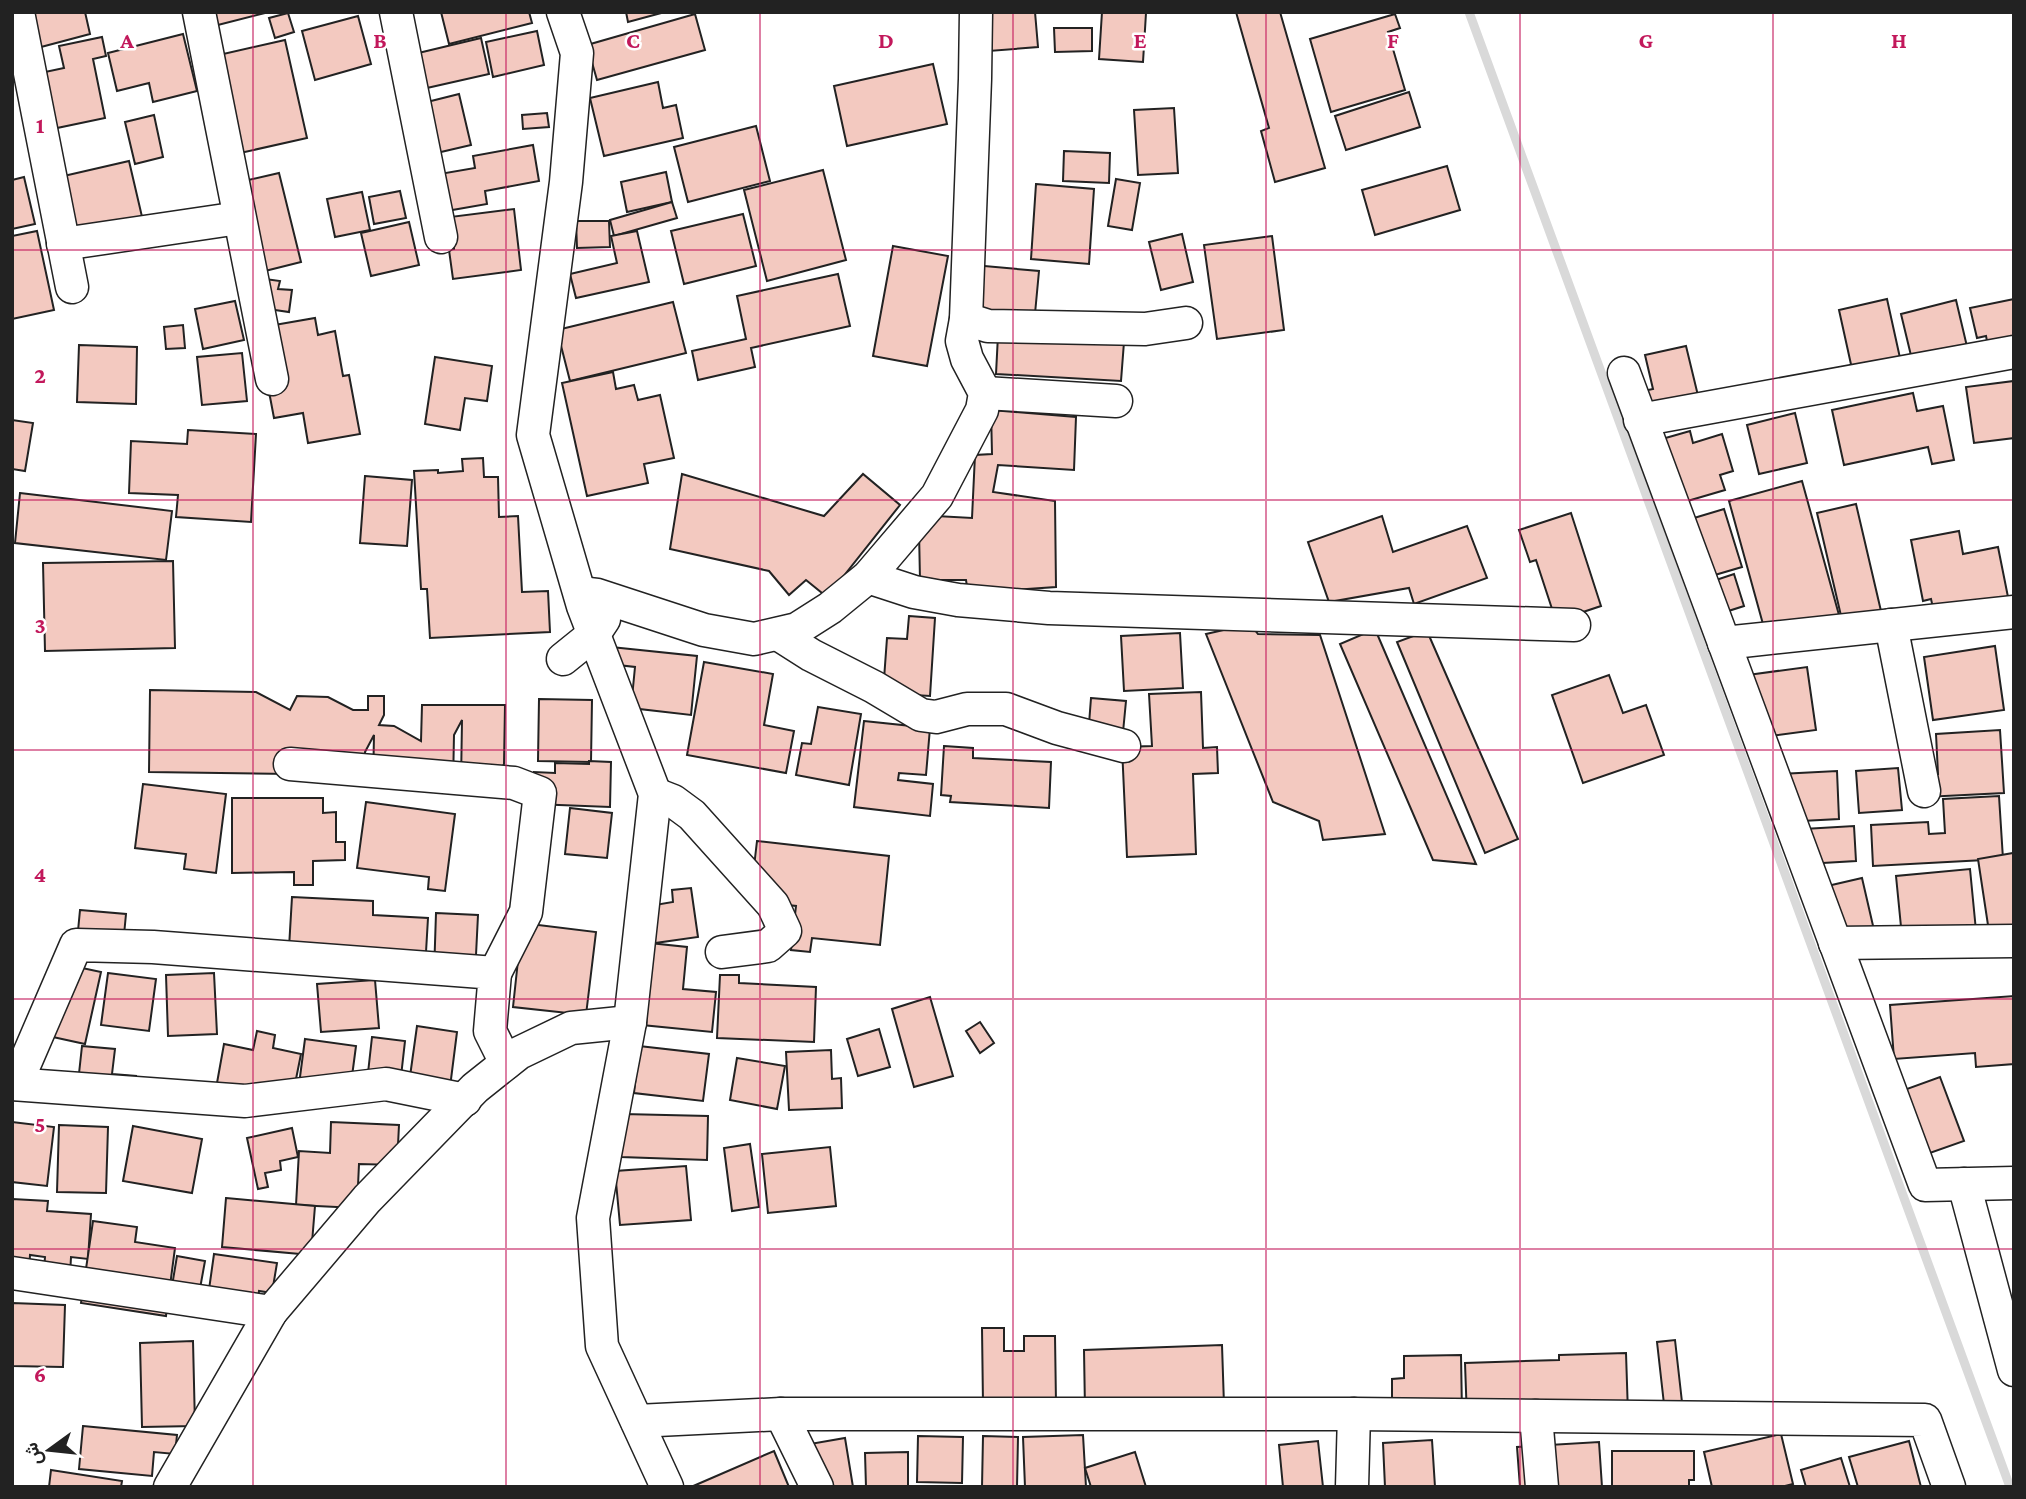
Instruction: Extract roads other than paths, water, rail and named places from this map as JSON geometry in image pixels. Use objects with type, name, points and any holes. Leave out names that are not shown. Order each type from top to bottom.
[{"type":"street","points":[[18,12],[72,287]]},
{"type":"street","points":[[199,12],[272,379]]},
{"type":"street","points":[[396,12],[442,237]]},
{"type":"street","points":[[563,12],[578,53],[566,182],[533,435],[580,593],[654,794],[630,1022],[593,1218],[601,1346],[667,1487]]},
{"type":"street","points":[[580,593],[597,595],[704,630],[754,639],[797,629],[830,608],[868,577],[937,496],[982,410],[985,393],[967,359],[962,341],[966,319],[976,12]]},
{"type":"street","points":[[63,244],[240,218]]},
{"type":"street","points":[[966,319],[989,326],[1145,329],[1186,323]]},
{"type":"street","points":[[1640,420],[2014,352]]},
{"type":"street","points":[[1624,373],[1925,1185],[2014,1183]]},
{"type":"street","points":[[985,393],[1116,401]]},
{"type":"street","points":[[868,577],[914,592],[958,600],[1049,608],[1574,625]]},
{"type":"street","points":[[563,659],[594,634],[615,602]]},
{"type":"street","points":[[1724,643],[2014,612]]},
{"type":"street","points":[[1891,625],[1924,792]]},
{"type":"street","points":[[778,634],[921,715],[936,717],[967,709],[1006,709],[1058,728],[1124,746]]},
{"type":"street","points":[[289,764],[514,783],[540,793],[526,912],[495,973],[489,1031],[506,1063]]},
{"type":"street","points":[[654,794],[673,801],[692,814],[773,905],[785,931],[768,946],[722,952]]},
{"type":"street","points":[[1835,943],[2014,941]]},
{"type":"street","points":[[464,1100],[386,1084],[245,1101],[14,1084],[76,945],[153,947],[495,973]]},
{"type":"street","points":[[170,1487],[271,1312],[367,1199],[464,1100],[519,1053],[571,1028],[630,1022]]},
{"type":"street","points":[[1964,1184],[2014,1370]]},
{"type":"street","points":[[12,1273],[271,1312]]},
{"type":"street","points":[[637,1421],[781,1414],[1354,1414],[1925,1420],[1949,1487]]},
{"type":"street","points":[[781,1414],[817,1487]]},
{"type":"street","points":[[1352,1487],[1354,1414]]},
{"type":"street","points":[[1536,1416],[1542,1487]]},
{"type":"waterway","points":[[1469,12],[2010,1487]]}]
